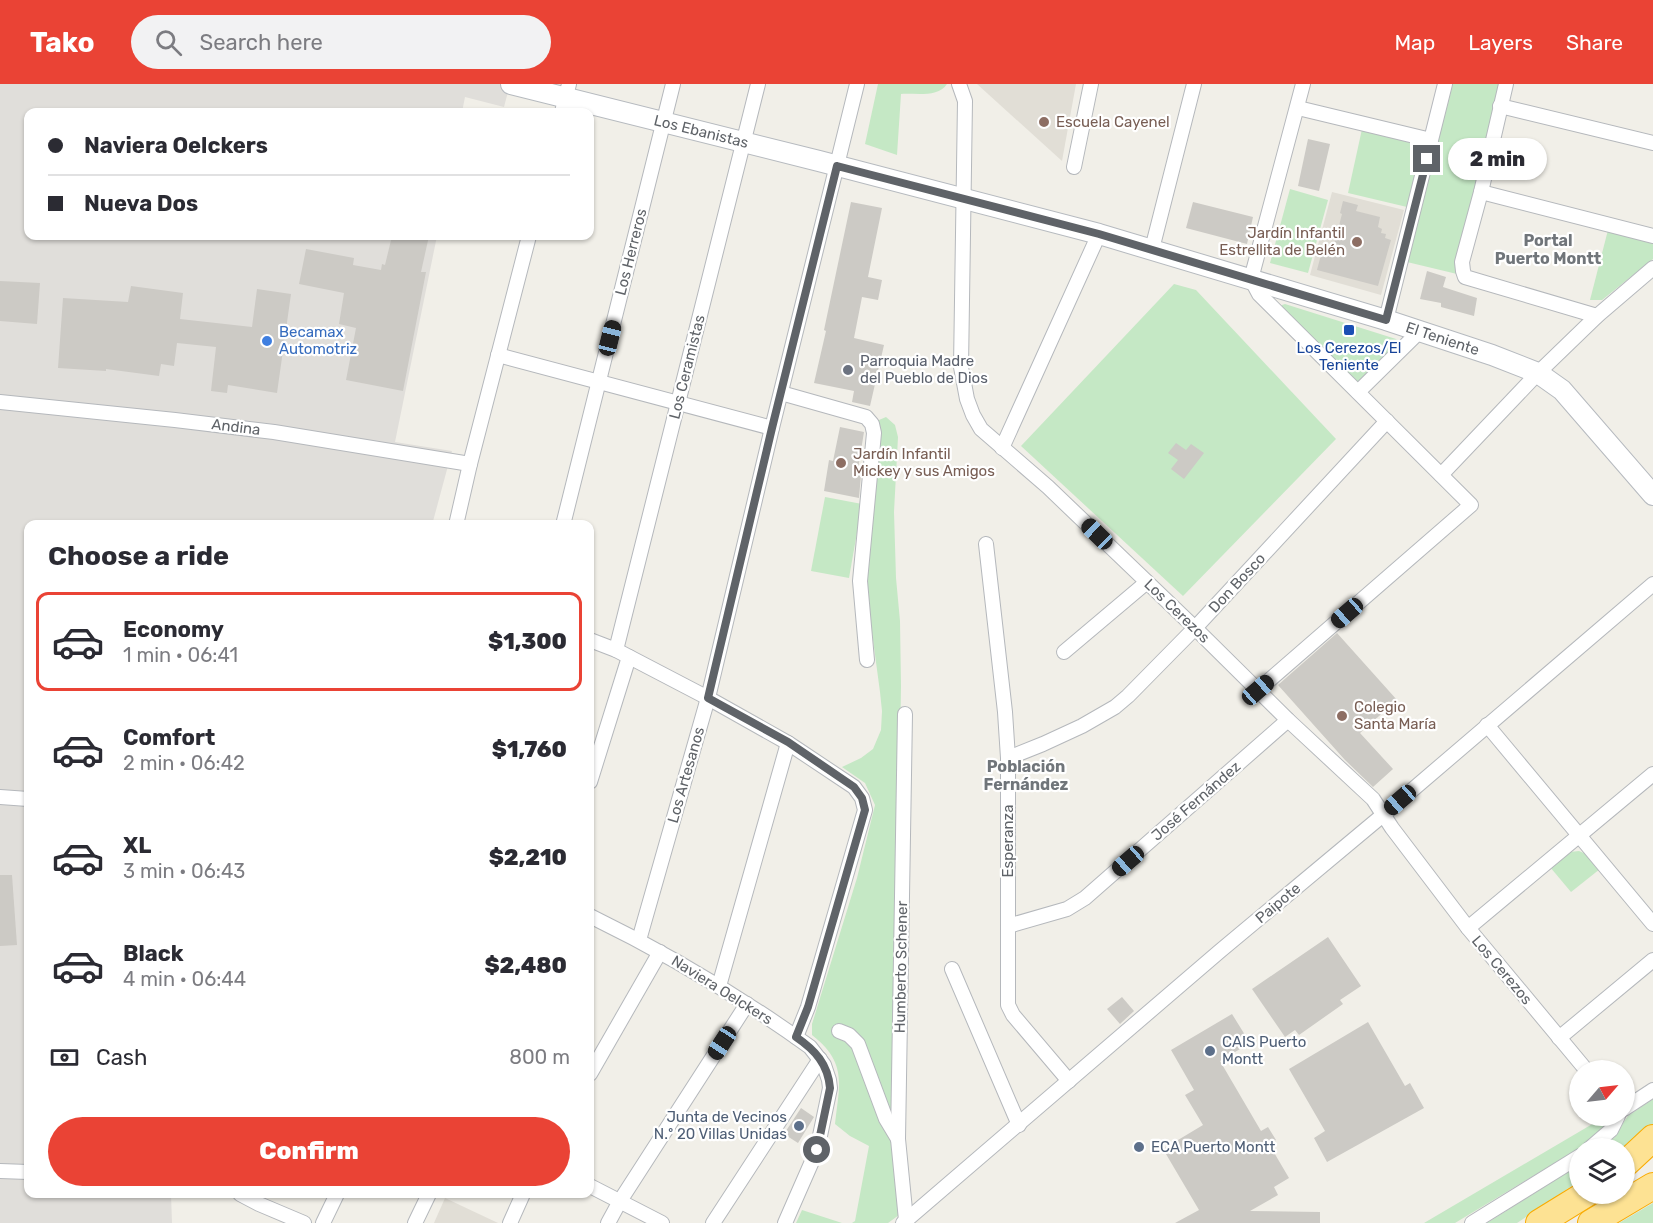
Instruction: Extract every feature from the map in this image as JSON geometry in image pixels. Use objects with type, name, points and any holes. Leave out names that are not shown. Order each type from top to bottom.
[{"type":"highway","points":[[1635,1155],[1653,1138]]},
{"type":"highway","points":[[1635,1164],[1653,1153]]},
{"type":"highway","points":[[1591,1223],[1653,1186]]},
{"type":"highway","points":[[1539,1223],[1570,1204]]},
{"type":"main road","points":[[511,84],[565,98]]},
{"type":"main road","name":"Los Ebanistas","points":[[565,98],[837,166]]},
{"type":"main road","name":"El Teniente","points":[[837,166],[1152,249],[1386,320],[1492,355],[1538,373],[1571,399],[1630,471],[1653,495]]},
{"type":"street","name":"Los Herreros","points":[[564,520],[673,84]]},
{"type":"street","name":"Los Ceramistas","points":[[616,650],[758,84]]},
{"type":"street","name":"Los Artesanos","points":[[639,940],[708,698],[857,84]]},
{"type":"street","name":"Los Cerezos","points":[[958,84],[965,101],[961,367],[968,399],[981,429],[1048,487],[1288,720],[1373,799],[1468,928],[1578,1060]]},
{"type":"street","points":[[1074,167],[1091,84]]},
{"type":"street","points":[[1152,249],[1194,84]]},
{"type":"street","points":[[1258,690],[1471,505],[1259,294],[1251,279],[1303,84]]},
{"type":"street","points":[[1386,320],[1445,84]]},
{"type":"street","points":[[1506,84],[1462,262],[1463,271],[1466,277],[1598,316]]},
{"type":"street","points":[[1500,106],[1653,143]]},
{"type":"street","points":[[1298,108],[1431,140]]},
{"type":"street","points":[[1481,192],[1653,236]]},
{"type":"street","points":[[1002,448],[1099,234]]},
{"type":"street","points":[[457,520],[528,240]]},
{"type":"street","points":[[1441,475],[1538,373],[1653,268]]},
{"type":"street","points":[[1358,392],[1420,331]]},
{"type":"street","points":[[498,355],[772,428]]},
{"type":"street","points":[[781,393],[866,417],[872,424],[874,433],[860,580],[867,660]]},
{"type":"street","name":"Andina","points":[[0,402],[274,432],[470,464]]},
{"type":"street","name":"Don Bosco","points":[[1008,758],[1064,735],[1115,707],[1128,696],[1195,628],[1387,421]]},
{"type":"street","name":"Esperanza","points":[[986,544],[1008,758],[1008,1005],[1013,1015],[1069,1082]]},
{"type":"street","points":[[1064,652],[1147,582]]},
{"type":"street","name":"Paipote","points":[[905,1222],[1653,584]]},
{"type":"street","points":[[594,642],[616,650],[788,742],[854,787],[862,798],[865,810],[808,1007],[796,1037]]},
{"type":"street","points":[[594,770],[629,657]]},
{"type":"street","name":"Humberto Schener","points":[[905,714],[898,1139],[905,1222]]},
{"type":"street","name":"José Fernández","points":[[1008,926],[1067,909],[1085,898],[1288,720]]},
{"type":"street","points":[[1488,725],[1653,924]]},
{"type":"street","points":[[719,986],[788,742]]},
{"type":"street","points":[[1468,928],[1653,774]]},
{"type":"street","points":[[0,797],[24,799]]},
{"type":"street","name":"Naviera Oelckers","points":[[594,918],[639,940],[719,986],[810,1047],[820,1059],[827,1072],[830,1088],[820,1139],[810,1168],[785,1223]]},
{"type":"street","points":[[594,1067],[660,952]]},
{"type":"street","points":[[1559,1038],[1653,960]]},
{"type":"street","points":[[952,969],[1019,1125]]},
{"type":"street","points":[[608,1223],[747,1004]]},
{"type":"street","points":[[839,1031],[849,1035],[858,1044],[883,1113],[898,1139]]},
{"type":"street","points":[[713,1223],[820,1059]]},
{"type":"street","points":[[1635,1102],[1653,1090]]},
{"type":"street","points":[[1602,1138],[1613,1126]]},
{"type":"street","points":[[1472,1223],[1569,1163]]},
{"type":"street","points":[[0,1171],[24,1172]]},
{"type":"street","points":[[594,1188],[663,1223]]},
{"type":"street","points":[[248,1198],[304,1223]]},
{"type":"street","points":[[323,1223],[335,1198]]},
{"type":"street","points":[[415,1223],[427,1198]]},
{"type":"street","points":[[510,1223],[522,1198]]},
{"type":"shaded area","points":[[0,84],[510,84],[504,107],[465,97],[463,108],[24,108],[24,240],[436,240],[395,442],[452,451],[433,520],[24,520],[24,1198],[171,1198],[172,1223],[0,1223]]},
{"type":"shaded area","name":"Escuela Cayenel","points":[[977,84],[1076,84],[1062,161]]},
{"type":"shaded area","name":"Jardín Infantil Estrellita de Belén","points":[[1332,192],[1404,210],[1381,295],[1310,275]]},
{"type":"shaded area","points":[[445,1198],[498,1223],[434,1223]]},
{"type":"green space","points":[[878,84],[947,84],[932,93],[901,94],[897,155],[865,144]]},
{"type":"green space","points":[[1453,84],[1503,84],[1457,274],[1407,262]]},
{"type":"green space","points":[[1362,129],[1422,144],[1407,207],[1348,193]]},
{"type":"green space","points":[[1290,189],[1328,200],[1308,273],[1270,263]]},
{"type":"green space","points":[[1608,230],[1653,241],[1653,259],[1602,300],[1590,300]]},
{"type":"green space","points":[[1174,284],[1196,290],[1336,439],[1183,596],[1021,446]]},
{"type":"green space","points":[[1285,304],[1396,339],[1399,342],[1398,345],[1359,383],[1353,383],[1281,309]]},
{"type":"green space","points":[[886,417],[895,425],[898,437],[894,512],[901,686],[894,1119],[899,1215],[888,1223],[852,1223],[855,1221],[869,1146],[850,1136],[835,1124],[839,1086],[836,1065],[823,1045],[812,1035],[812,1024],[857,878],[875,805],[865,783],[842,767],[873,749],[881,730],[880,692],[865,580],[879,420]]},
{"type":"green space","points":[[825,497],[862,504],[849,578],[811,571]]},
{"type":"green space","points":[[1579,851],[1586,854],[1600,869],[1571,892],[1550,867],[1570,852]]},
{"type":"green space","points":[[1653,1099],[1653,1128],[1635,1141],[1635,1138],[1614,1138],[1621,1126],[1635,1126],[1635,1111]]},
{"type":"green space","points":[[1589,1126],[1604,1126],[1594,1138],[1569,1138],[1569,1154],[1455,1223],[1424,1223]]},
{"type":"green space","points":[[1569,1171],[1569,1188],[1517,1223],[1487,1223]]},
{"type":"green space","points":[[1653,1203],[1653,1223],[1619,1223]]},
{"type":"green space","points":[[802,1210],[842,1223],[796,1223]]},
{"type":"building","points":[[1308,139],[1330,144],[1319,191],[1298,186]]},
{"type":"building","points":[[1343,201],[1358,205],[1356,211],[1380,217],[1378,227],[1382,229],[1381,233],[1386,234],[1385,238],[1391,240],[1378,286],[1317,270],[1322,251],[1332,253]]},
{"type":"building","points":[[851,202],[882,208],[868,277],[882,280],[878,300],[862,297],[854,338],[884,345],[870,406],[852,402],[854,391],[814,383]]},
{"type":"building","points":[[1193,202],[1253,217],[1247,244],[1186,228]]},
{"type":"building","points":[[391,240],[428,240],[421,272],[426,272],[403,391],[346,380],[356,328],[339,324],[344,293],[299,284],[306,249],[354,258],[353,265],[381,270],[382,264],[385,265]]},
{"type":"building","points":[[1427,271],[1446,277],[1443,287],[1477,298],[1474,316],[1441,307],[1441,303],[1420,299]]},
{"type":"building","points":[[0,281],[40,283],[37,324],[0,321]]},
{"type":"building","points":[[131,286],[183,293],[180,319],[252,327],[257,289],[291,294],[277,393],[228,385],[227,393],[211,391],[216,347],[177,343],[174,366],[161,364],[159,376],[106,369],[106,371],[58,368],[63,298],[128,302]]},
{"type":"building","name":"Jardín Infantil Mickey y sus Amigos","points":[[840,427],[864,432],[857,475],[861,475],[859,498],[824,491],[829,460],[833,461]]},
{"type":"building","points":[[1176,443],[1186,450],[1191,444],[1204,453],[1184,479],[1171,469],[1178,460],[1168,453]]},
{"type":"building","name":"Colegio Santa María","points":[[1337,633],[1397,700],[1360,733],[1393,769],[1373,787],[1345,760],[1278,685]]},
{"type":"building","points":[[0,875],[12,875],[17,945],[0,946]]},
{"type":"building","points":[[1328,937],[1361,986],[1340,1000],[1343,1004],[1299,1035],[1295,1030],[1285,1037],[1252,989]]},
{"type":"building","points":[[1122,997],[1134,1011],[1120,1024],[1107,1009]]},
{"type":"building","points":[[1232,1014],[1250,1043],[1220,1061],[1261,1131],[1268,1127],[1276,1140],[1269,1144],[1289,1178],[1274,1187],[1278,1195],[1250,1211],[1320,1212],[1320,1223],[1175,1223],[1199,1210],[1163,1149],[1203,1125],[1185,1095],[1194,1090],[1171,1050]]},
{"type":"building","points":[[1368,1022],[1405,1086],[1410,1083],[1424,1108],[1327,1162],[1314,1138],[1325,1131],[1289,1069]]},
{"type":"building","name":"Junta de Vecinos N.º 20 Villas Unidas","points":[[801,1108],[814,1117],[798,1143],[784,1134]]},
{"type":"place","name":"Escuela Cayenel","points":[[1044,122]]},
{"type":"place","name":"Jardín Infantil Estrellita de Belén","points":[[1357,242]]},
{"type":"place","name":"Los Cerezos/El Teniente","points":[[1349,330]]},
{"type":"place","name":"Becamax Automotriz","points":[[267,341]]},
{"type":"place","name":"Parroquia Madre del Pueblo de Dios","points":[[848,370]]},
{"type":"place","name":"Jardín Infantil Mickey y sus Amigos","points":[[841,463]]},
{"type":"place","name":"Colegio Santa María","points":[[1342,716]]},
{"type":"place","name":"CAIS Puerto Montt","points":[[1210,1051]]},
{"type":"place","name":"Junta de Vecinos N.º 20 Villas Unidas","points":[[799,1126]]},
{"type":"place","name":"ECA Puerto Montt","points":[[1139,1147]]},
{"type":"district","name":"Portal Puerto Montt","points":[[1548,249]]},
{"type":"district","name":"Población Fernández","points":[[1026,775]]},
{"type":"route","points":[[817,1150],[830,1088],[829,1080],[816,1052],[796,1037],[808,1007],[865,810],[862,798],[854,787],[788,742],[708,698],[837,166],[1099,234],[1386,320],[1427,159]]}]
